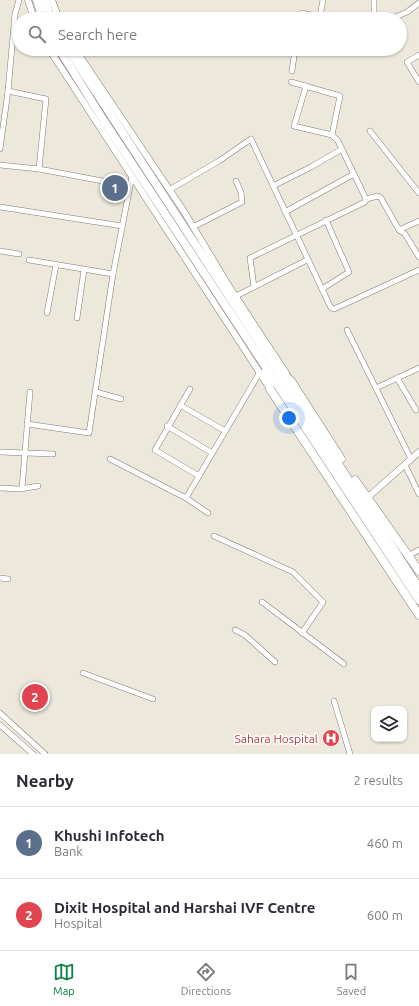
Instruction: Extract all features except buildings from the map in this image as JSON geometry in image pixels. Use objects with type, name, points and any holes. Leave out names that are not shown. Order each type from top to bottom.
[{"type":"highway","points":[[37,0],[41,12]]},
{"type":"highway","points":[[44,0],[48,12]]},
{"type":"highway","points":[[64,56],[419,588]]},
{"type":"highway","points":[[73,56],[194,237],[267,362],[419,600]]},
{"type":"highway","points":[[267,362],[291,380],[367,498],[419,571]]},
{"type":"highway","points":[[267,362],[270,389],[419,615]]},
{"type":"street","points":[[15,12],[18,0]]},
{"type":"street","points":[[28,0],[32,12]]},
{"type":"street","points":[[52,0],[56,12]]},
{"type":"street","points":[[321,12],[323,0]]},
{"type":"street","points":[[374,0],[374,12]]},
{"type":"street","points":[[406,12],[419,3]]},
{"type":"street","points":[[0,149],[12,47]]},
{"type":"street","points":[[419,55],[407,62],[419,82]]},
{"type":"street","points":[[54,56],[270,389]]},
{"type":"street","points":[[80,56],[193,227],[194,237],[236,296],[291,380]]},
{"type":"street","points":[[292,71],[295,56]]},
{"type":"street","points":[[291,82],[340,96],[332,135]]},
{"type":"street","points":[[306,86],[294,126],[332,135],[338,141],[366,199]]},
{"type":"street","points":[[8,91],[46,99],[39,170]]},
{"type":"street","points":[[370,131],[419,193]]},
{"type":"street","points":[[169,190],[219,161],[251,139],[331,308],[334,309],[419,270]]},
{"type":"street","points":[[273,186],[311,167],[342,149]]},
{"type":"street","points":[[0,165],[39,170],[129,186]]},
{"type":"street","points":[[285,212],[354,174]]},
{"type":"street","points":[[27,424],[89,433],[122,226],[132,176]]},
{"type":"street","points":[[193,227],[242,202],[241,192],[236,181]]},
{"type":"street","points":[[254,287],[250,258],[365,202],[366,199],[378,196],[381,198],[400,230],[405,234],[419,257]]},
{"type":"street","points":[[0,207],[122,226]]},
{"type":"street","points":[[322,289],[349,272],[326,220]]},
{"type":"street","points":[[400,230],[419,221]]},
{"type":"street","points":[[0,251],[18,254]]},
{"type":"street","points":[[29,260],[114,274]]},
{"type":"street","points":[[236,296],[307,260]]},
{"type":"street","points":[[47,313],[56,265]]},
{"type":"street","points":[[77,318],[84,270]]},
{"type":"street","points":[[347,330],[411,459]]},
{"type":"street","points":[[376,388],[419,368]]},
{"type":"street","points":[[186,498],[260,372]]},
{"type":"street","points":[[397,378],[416,410]]},
{"type":"street","points":[[190,389],[167,426],[155,450],[199,476]]},
{"type":"street","points":[[22,488],[30,392]]},
{"type":"street","points":[[96,392],[121,399]]},
{"type":"street","points":[[180,405],[225,431]]},
{"type":"street","points":[[167,426],[212,452]]},
{"type":"street","points":[[0,452],[53,454]]},
{"type":"street","points":[[367,498],[419,452]]},
{"type":"street","points":[[110,459],[186,498],[208,513]]},
{"type":"street","points":[[405,465],[419,494]]},
{"type":"street","points":[[0,488],[38,486]]},
{"type":"street","points":[[214,536],[293,572],[324,602],[302,633]]},
{"type":"street","points":[[408,556],[419,550]]},
{"type":"street","points":[[0,578],[8,579]]},
{"type":"street","points":[[262,602],[344,664]]},
{"type":"street","points":[[235,630],[245,635],[275,662]]},
{"type":"street","points":[[83,673],[153,699]]},
{"type":"street","points":[[334,701],[350,754]]},
{"type":"street","points":[[0,713],[45,754]]},
{"type":"street","points":[[0,725],[33,754]]},
{"type":"place","name":"Khushi Infotech","points":[[115,188]]},
{"type":"place","name":"Dixit Hospital and Harshai IVF Centre","points":[[35,697]]},
{"type":"place","name":"Sahara Hospital","points":[[331,738]]}]
